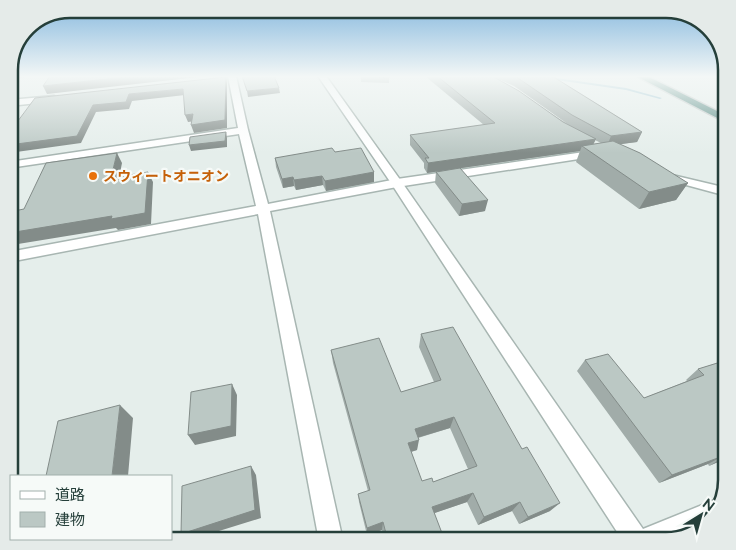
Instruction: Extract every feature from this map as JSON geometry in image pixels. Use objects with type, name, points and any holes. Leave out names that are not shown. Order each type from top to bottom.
[{"type":"highway","points":[[691,102],[718,115]]},
{"type":"street","points":[[235,102],[263,207],[329,532]]},
{"type":"street","points":[[340,102],[397,183],[631,532]]},
{"type":"street","points":[[18,164],[243,130]]},
{"type":"street","points":[[18,255],[263,207],[397,183],[607,152],[590,142]]},
{"type":"street","points":[[655,172],[672,179],[718,190]]},
{"type":"street","points":[[665,532],[704,516]]},
{"type":"building","points":[[32,102],[126,102],[93,105],[77,136],[18,144],[18,121]]},
{"type":"building","points":[[184,102],[225,102],[225,120],[191,125],[193,114],[185,115]]},
{"type":"building","points":[[469,102],[534,102],[563,122],[596,139],[428,163],[425,158],[429,158],[410,135],[495,123]]},
{"type":"building","points":[[553,102],[593,102],[642,132],[611,136],[572,115]]},
{"type":"building","points":[[226,132],[225,141],[189,145],[190,137]]},
{"type":"building","points":[[613,141],[640,153],[688,183],[649,192],[582,146]]},
{"type":"building","points":[[332,148],[335,152],[361,148],[374,172],[325,181],[322,176],[294,180],[293,177],[282,179],[275,158]]},
{"type":"building","points":[[117,153],[111,178],[148,172],[145,213],[111,219],[112,216],[18,232],[18,210],[24,209],[46,163]]},
{"type":"building","points":[[460,168],[488,200],[462,204],[436,172]]},
{"type":"building","points":[[453,327],[522,449],[527,447],[560,503],[528,517],[520,502],[484,517],[473,493],[432,507],[442,532],[386,532],[383,522],[367,528],[358,494],[370,490],[331,350],[379,338],[401,392],[441,380],[421,334]],"holes":[[[454,417],[477,466],[433,482],[432,478],[422,481],[408,443],[419,440],[415,429]]]},
{"type":"building","points":[[608,354],[644,398],[704,375],[698,369],[718,363],[718,458],[672,475],[585,360]]},
{"type":"building","points":[[232,384],[231,426],[188,435],[191,392]]},
{"type":"building","points":[[120,405],[112,475],[46,475],[58,421]]},
{"type":"building","points":[[251,466],[255,510],[187,532],[181,532],[182,486]]},
{"type":"place","name":"スウィートオニオン","points":[[93,176]]}]
